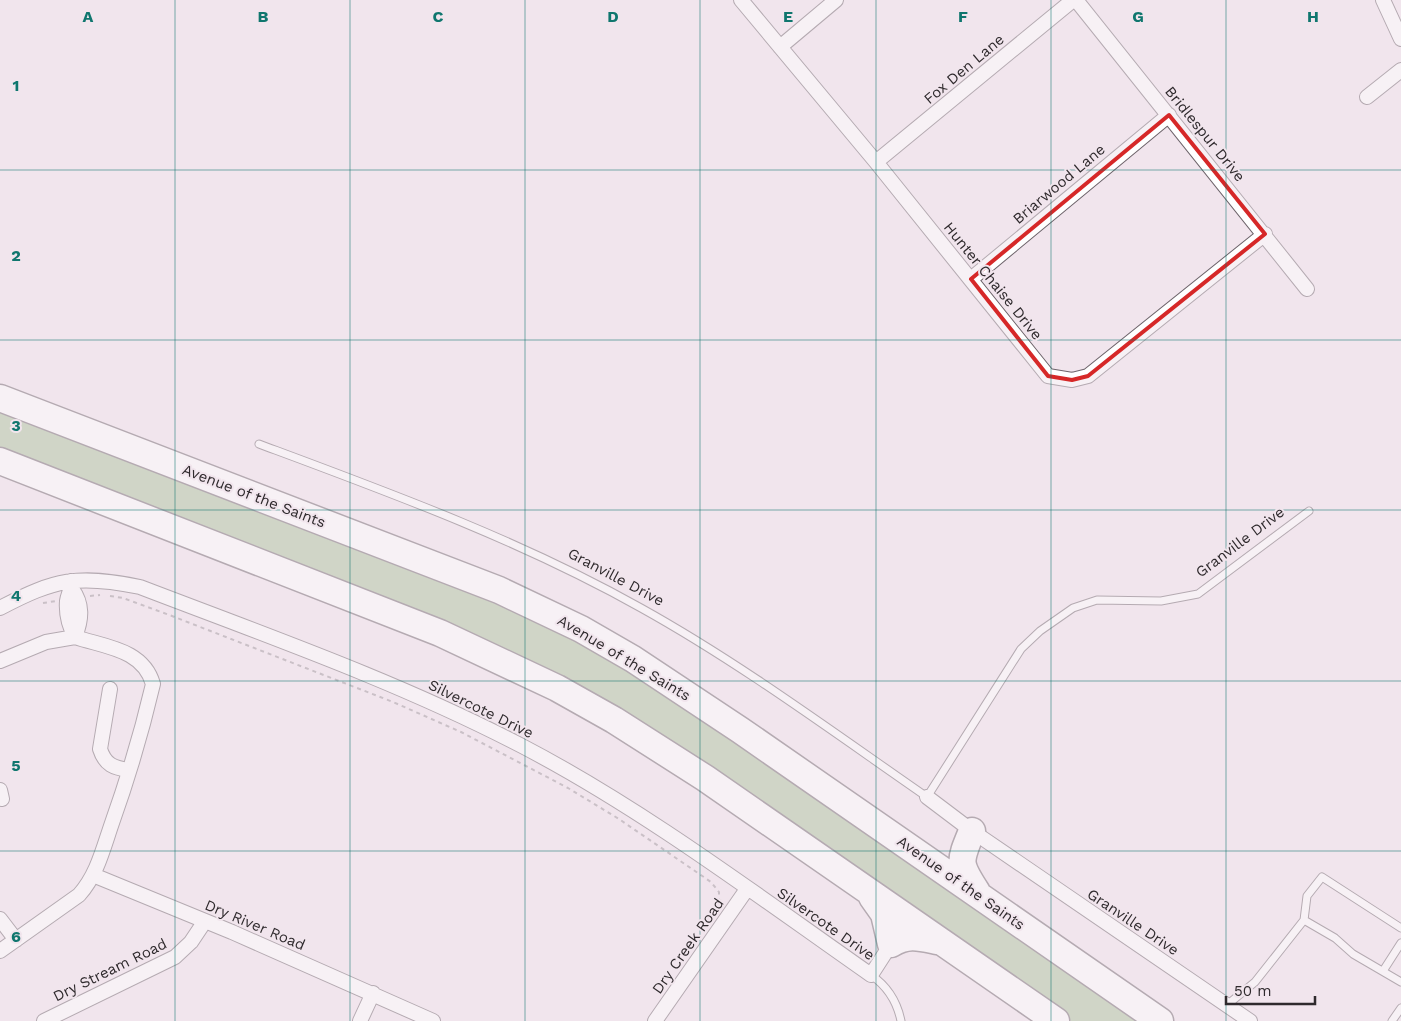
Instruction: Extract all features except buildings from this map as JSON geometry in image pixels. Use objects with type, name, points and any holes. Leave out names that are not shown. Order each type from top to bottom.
[{"type":"highway","name":"Avenue of the Saints","points":[[0,398],[499,590],[558,617],[632,659],[686,694],[1160,1021]]},
{"type":"highway","points":[[0,461],[372,605],[499,659],[557,688],[669,754],[1056,1021]]},
{"type":"highway","points":[[907,845],[933,850],[944,849],[954,845],[972,831]]},
{"type":"highway","points":[[972,831],[963,854],[962,867],[979,895]]},
{"type":"highway","points":[[868,890],[884,914],[891,944],[902,937],[911,936],[943,942]]},
{"type":"street","name":"Hunter Chaise Drive","points":[[741,0],[971,278],[1048,376],[1072,380],[1088,376],[1265,234]]},
{"type":"street","points":[[780,47],[836,0]]},
{"type":"street","name":"Bridlespur Drive","points":[[1074,0],[1308,289]]},
{"type":"street","name":"Fox Den Lane","points":[[876,162],[1074,0]]},
{"type":"street","points":[[1383,0],[1401,39]]},
{"type":"street","points":[[1367,97],[1401,70]]},
{"type":"street","name":"Briarwood Lane","points":[[971,278],[1169,115]]},
{"type":"street","name":"Silvercote Drive","points":[[0,608],[37,588],[72,592],[81,578],[111,581],[140,587],[336,662],[467,718],[523,746],[589,784],[747,889],[871,975],[891,944]]},
{"type":"street","points":[[72,592],[69,625],[75,636]]},
{"type":"street","points":[[0,662],[46,642],[75,636],[130,654],[141,661],[149,672],[153,684],[129,770],[93,875],[79,895],[0,951]]},
{"type":"street","points":[[110,689],[100,749],[103,758],[109,765],[129,770]]},
{"type":"street","name":"Granville Drive","points":[[926,797],[972,831],[1250,1021]]},
{"type":"street","name":"Dry River Road","points":[[93,875],[373,993],[403,1014],[433,1021]]},
{"type":"street","name":"Dry Creek Road","points":[[656,1021],[747,889]]},
{"type":"street","points":[[0,919],[16,940]]},
{"type":"street","name":"Dry Stream Road","points":[[44,1021],[175,957],[191,942],[205,921]]},
{"type":"street","points":[[360,1021],[373,993]]},
{"type":"lane","name":"Granville Drive","points":[[259,444],[472,526],[575,572],[701,644],[926,797],[1021,649],[1040,631],[1073,608],[1097,600],[1161,601],[1198,594],[1309,511]]},
{"type":"lane","points":[[1227,1005],[1255,982],[1304,920],[1307,896],[1322,877],[1401,928]]},
{"type":"lane","points":[[1304,920],[1335,938],[1353,954],[1401,982]]},
{"type":"lane","points":[[1383,972],[1401,942]]},
{"type":"lane","points":[[871,975],[887,990],[898,1006],[901,1021]]},
{"type":"lane","points":[[1392,1021],[1401,1008]]},
{"type":"path","points":[[40,604],[72,592],[102,594]]},
{"type":"path","points":[[109,596],[123,598],[172,616],[393,702],[502,752],[618,819],[711,882],[719,892],[720,900],[735,907]]},
{"type":"highlighted area","points":[[1169,115],[1265,234],[1088,376],[1072,380],[1048,376],[971,279]]},
{"type":"green space","points":[[0,412],[491,601],[560,632],[608,659],[684,707],[1146,1021],[1071,1021],[951,937],[620,713],[0,453]]}]
